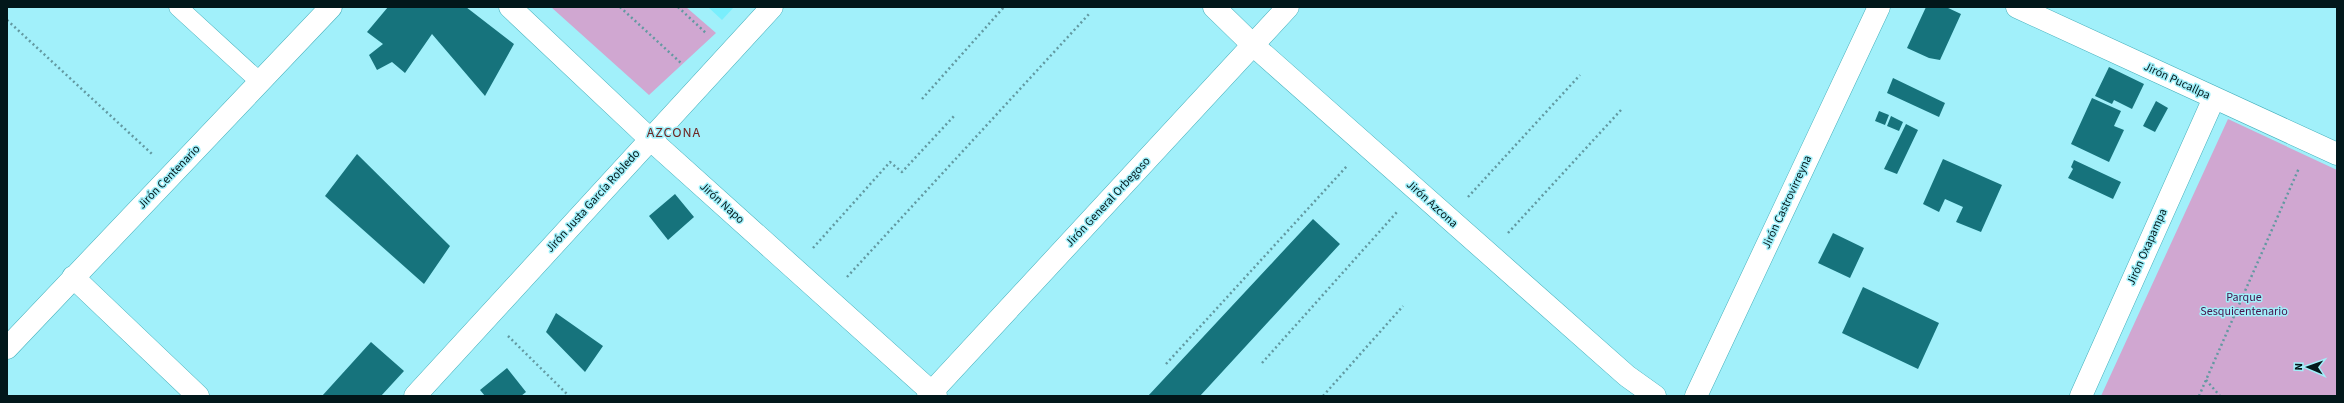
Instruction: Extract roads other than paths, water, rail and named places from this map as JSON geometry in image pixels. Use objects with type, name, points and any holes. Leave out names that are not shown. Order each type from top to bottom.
[{"type":"street","name":"Jirón Centenario","points":[[7,348],[331,7]]},
{"type":"street","name":"Jirón Napo","points":[[510,7],[650,139],[828,298],[932,395]]},
{"type":"street","name":"Jirón Justa García Robledo","points":[[415,396],[772,7]]},
{"type":"street","name":"Jirón Azcona","points":[[1214,7],[1253,45],[1416,190],[1627,376],[1655,396]]},
{"type":"street","name":"Jirón General Orbegoso","points":[[932,395],[1288,7]]},
{"type":"street","name":"Jirón Castrovirreyna","points":[[1696,396],[1879,7]]},
{"type":"street","name":"Jirón Pucallpa","points":[[2017,7],[2337,154]]},
{"type":"street","name":"Jirón Oxapampa","points":[[2081,396],[2214,98]]},
{"type":"street","points":[[73,278],[198,396]]},
{"type":"lane","points":[[178,7],[260,82]]},
{"type":"district","name":"AZCONA","points":[[674,133]]},
{"type":"park label","name":"Parque Sesquicentenario","points":[[2244,304]]}]
